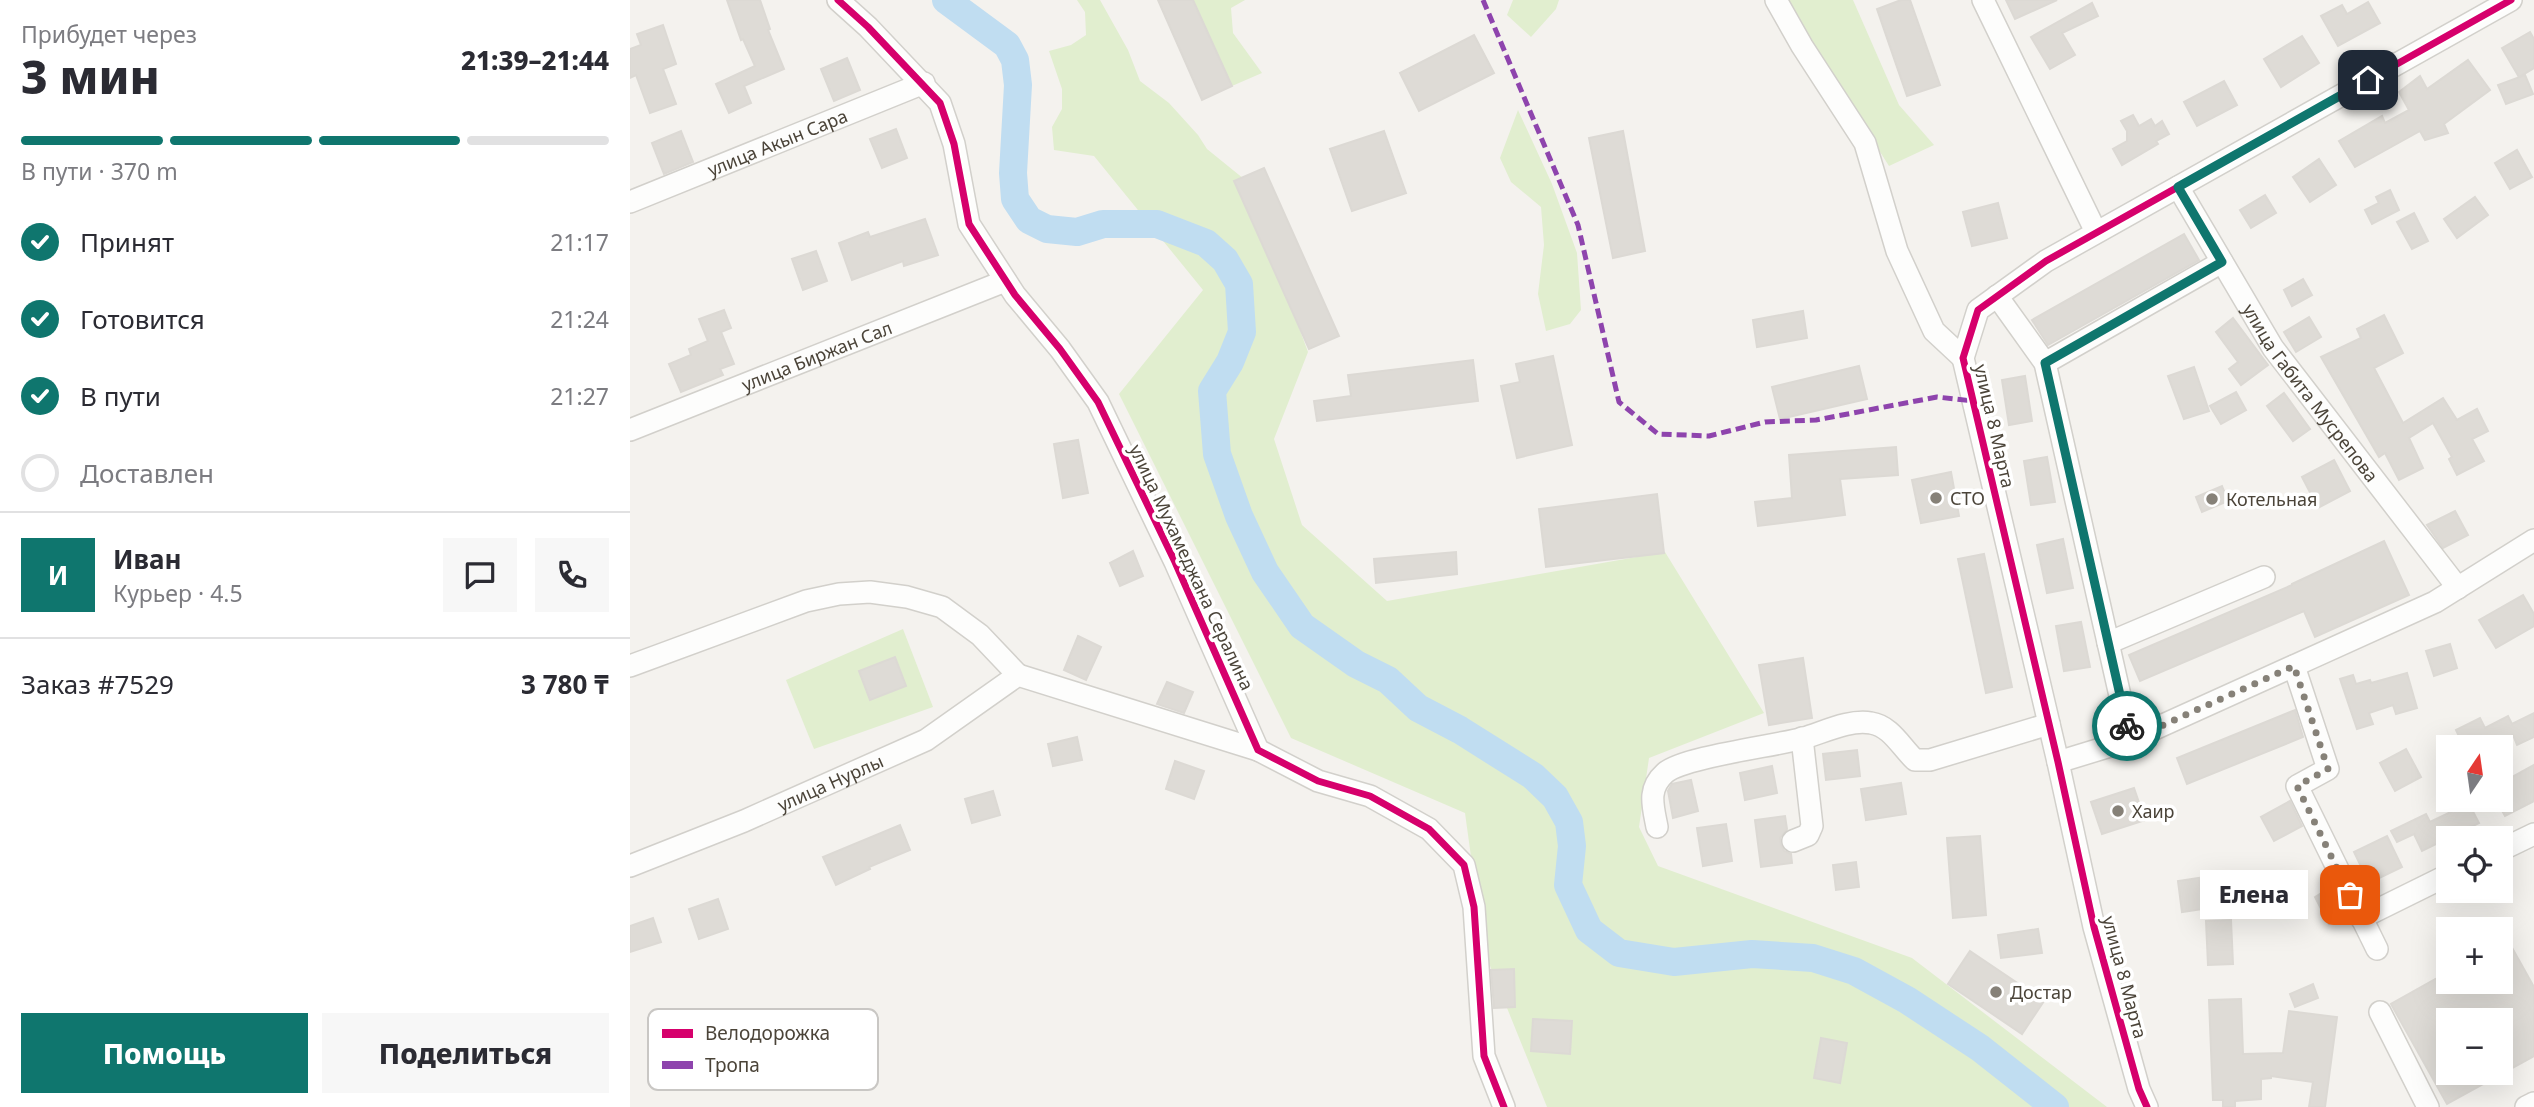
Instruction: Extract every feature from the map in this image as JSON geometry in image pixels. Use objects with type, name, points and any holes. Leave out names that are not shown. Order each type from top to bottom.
[{"type":"street","name":"улица Мухамеджана Сералина","points":[[838,0],[940,103],[954,145],[969,224],[1015,295],[1060,349],[1098,402],[1175,562],[1258,750]]},
{"type":"street","points":[[1776,0],[1802,46],[1865,143],[1896,251],[1934,331],[1964,358]]},
{"type":"street","points":[[1983,0],[2096,232]]},
{"type":"street","name":"улица 8 Марта","points":[[2147,1107],[2139,1088],[2094,928],[1964,358],[1978,310],[2046,261],[2511,0]]},
{"type":"street","name":"улица Акын Сара","points":[[630,202],[923,83]]},
{"type":"street","name":"улица Габита Мусрепова","points":[[2178,187],[2273,348],[2458,588]]},
{"type":"street","points":[[2045,363],[2222,262]]},
{"type":"street","name":"улица Биржан Сал","points":[[630,429],[1005,281]]},
{"type":"street","points":[[1997,296],[2045,363],[2130,740]]},
{"type":"street","points":[[2058,762],[2130,740],[2435,602],[2534,540]]},
{"type":"street","points":[[2108,643],[2264,578]]},
{"type":"street","points":[[630,666],[806,601],[839,594],[870,592],[907,597],[942,607],[980,635],[1018,676],[1258,750],[1318,781],[1370,796],[1429,829],[1464,865],[1474,907],[1484,1056],[1504,1107]]},
{"type":"street","points":[[2294,666],[2328,769],[2297,786],[2377,949]]},
{"type":"street","name":"улица Нурлы","points":[[630,866],[744,821],[926,740],[1018,676]]},
{"type":"street","points":[[1657,827],[1651,797],[1655,784],[1667,771],[1690,762],[1802,738],[1853,723],[1871,722],[1885,728],[1915,760],[1930,760],[2049,724]]},
{"type":"street","points":[[1793,841],[1808,835],[1812,827],[1802,738]]},
{"type":"street","points":[[2513,844],[2534,834]]},
{"type":"street","points":[[2361,918],[2436,881]]},
{"type":"street","points":[[2380,1012],[2428,1107]]},
{"type":"street","points":[[2526,1107],[2534,1103]]},
{"type":"green space","points":[[1077,0],[1100,0],[1128,50],[1140,81],[1169,103],[1207,149],[1244,179],[1308,352],[1274,439],[1302,525],[1387,601],[1665,552],[1764,713],[1649,758],[1639,827],[1658,866],[1912,958],[2107,1107],[1547,1107],[1484,951],[1465,813],[1291,738],[1119,394],[1203,290],[1094,156],[1054,150],[1052,127],[1062,109],[1062,89],[1049,51],[1071,45],[1086,35],[1085,12]]},
{"type":"green space","points":[[1193,0],[1245,0],[1231,8],[1233,33],[1262,73],[1232,86]]},
{"type":"green space","points":[[1513,0],[1559,0],[1556,9],[1531,37],[1507,15]]},
{"type":"green space","points":[[1784,0],[1853,0],[1899,105],[1934,145],[1889,166]]},
{"type":"green space","points":[[1518,110],[1552,184],[1577,253],[1581,310],[1570,324],[1546,331],[1538,294],[1544,245],[1541,207],[1511,182],[1500,158]]},
{"type":"green space","points":[[903,629],[933,707],[814,749],[786,680]]},
{"type":"building","points":[[727,0],[760,0],[770,29],[768,30],[784,69],[744,86],[751,103],[729,113],[716,84],[755,66],[743,39],[741,40]]},
{"type":"building","points":[[1158,0],[1193,0],[1232,86],[1202,100]]},
{"type":"building","points":[[1901,0],[1910,0],[1940,85],[1907,96],[1877,9]]},
{"type":"building","points":[[2006,0],[2057,0],[2015,19]]},
{"type":"building","points":[[2368,2],[2380,23],[2338,46],[2321,16],[2342,5],[2347,14]]},
{"type":"building","points":[[2092,3],[2098,16],[2062,33],[2075,55],[2050,69],[2031,37]]},
{"type":"building","points":[[663,25],[676,64],[663,69],[676,104],[650,113],[636,75],[630,78],[630,49],[641,45],[637,34]]},
{"type":"building","points":[[2530,32],[2534,39],[2534,68],[2519,77],[2502,48]]},
{"type":"building","points":[[1474,35],[1494,73],[1419,111],[1400,73]]},
{"type":"building","points":[[2302,36],[2319,63],[2281,87],[2264,59]]},
{"type":"building","points":[[847,58],[860,90],[834,101],[821,69]]},
{"type":"building","points":[[2468,60],[2490,90],[2444,124],[2448,133],[2425,140],[2420,131],[2355,167],[2339,141],[2382,116],[2385,123],[2409,110],[2399,92],[2420,76],[2427,89]]},
{"type":"building","points":[[2525,75],[2533,94],[2506,104],[2498,85]]},
{"type":"building","points":[[2224,81],[2237,105],[2197,126],[2184,102]]},
{"type":"building","points":[[2133,115],[2139,126],[2151,119],[2155,126],[2162,121],[2169,134],[2156,141],[2158,144],[2122,165],[2113,149],[2127,141],[2127,131],[2121,121]]},
{"type":"building","points":[[896,129],[907,158],[882,168],[870,139]]},
{"type":"building","points":[[681,131],[693,162],[664,174],[652,143]]},
{"type":"building","points":[[1384,131],[1406,193],[1352,211],[1330,149]]},
{"type":"building","points":[[1623,131],[1645,251],[1613,258],[1589,138]]},
{"type":"building","points":[[2517,150],[2532,177],[2510,189],[2495,163]]},
{"type":"building","points":[[2319,159],[2336,185],[2310,202],[2293,177]]},
{"type":"building","points":[[1264,168],[1339,336],[1309,349],[1234,181]]},
{"type":"building","points":[[2390,190],[2399,210],[2372,224],[2365,210],[2379,203],[2376,197]]},
{"type":"building","points":[[2265,195],[2276,213],[2251,228],[2240,210]]},
{"type":"building","points":[[2475,197],[2488,215],[2457,238],[2444,219]]},
{"type":"building","points":[[1998,203],[2007,238],[1972,246],[1963,212]]},
{"type":"building","points":[[2414,213],[2428,241],[2412,249],[2397,222]]},
{"type":"building","points":[[925,219],[938,255],[904,266],[903,261],[852,280],[839,243],[868,232],[870,237]]},
{"type":"building","points":[[2184,234],[2199,260],[2048,345],[2032,320]]},
{"type":"building","points":[[816,251],[827,281],[803,290],[792,259]]},
{"type":"building","points":[[2303,279],[2312,295],[2292,306],[2284,290]]},
{"type":"building","points":[[724,310],[731,328],[721,332],[734,364],[720,369],[723,375],[681,392],[669,364],[691,355],[689,349],[708,341],[699,319]]},
{"type":"building","points":[[1803,311],[1807,338],[1757,347],[1753,320]]},
{"type":"building","points":[[2384,315],[2403,353],[2374,368],[2403,423],[2443,398],[2457,420],[2477,409],[2488,431],[2472,439],[2484,461],[2457,475],[2449,459],[2452,457],[2433,423],[2409,438],[2423,468],[2399,480],[2385,453],[2379,457],[2321,357],[2361,338],[2357,329]]},
{"type":"building","points":[[2309,317],[2321,337],[2296,352],[2284,332]]},
{"type":"building","points":[[2233,318],[2268,365],[2241,385],[2229,369],[2238,362],[2216,332]]},
{"type":"building","points":[[1553,356],[1572,445],[1517,458],[1501,386],[1520,382],[1516,364]]},
{"type":"building","points":[[1473,360],[1478,401],[1317,421],[1314,401],[1351,396],[1348,375]]},
{"type":"building","points":[[1859,366],[1867,399],[1780,419],[1772,387]]},
{"type":"building","points":[[2194,367],[2209,411],[2184,419],[2168,376]]},
{"type":"building","points":[[2025,376],[2032,421],[2009,425],[2002,380]]},
{"type":"building","points":[[2236,392],[2246,410],[2221,424],[2210,406]]},
{"type":"building","points":[[2284,393],[2310,429],[2293,441],[2267,406]]},
{"type":"building","points":[[1078,440],[1088,493],[1063,498],[1054,444]]},
{"type":"building","points":[[1896,447],[1898,475],[1840,479],[1845,515],[1758,526],[1755,502],[1792,498],[1789,455]]},
{"type":"building","points":[[2047,457],[2055,502],[2031,505],[2024,461]]},
{"type":"building","points":[[2334,460],[2350,491],[2318,508],[2302,477]]},
{"type":"building","name":"СТО","points":[[1951,472],[1959,516],[1921,523],[1912,480]]},
{"type":"building","name":"Котельная","points":[[2222,486],[2228,501],[2202,512],[2196,497]]},
{"type":"building","points":[[1657,494],[1664,553],[1546,567],[1539,509]]},
{"type":"building","points":[[2455,511],[2468,535],[2443,548],[2427,525]]},
{"type":"building","points":[[2063,539],[2073,588],[2047,593],[2037,545]]},
{"type":"building","points":[[2384,541],[2409,595],[2315,637],[2304,611],[2140,681],[2129,655],[2292,585]]},
{"type":"building","points":[[1133,551],[1143,576],[1120,586],[1110,563]]},
{"type":"building","points":[[1456,552],[1457,574],[1376,583],[1374,559]]},
{"type":"building","points":[[1984,554],[2012,687],[1986,693],[1958,559]]},
{"type":"building","points":[[2523,595],[2534,614],[2534,626],[2496,648],[2479,620]]},
{"type":"building","points":[[2081,622],[2090,667],[2064,671],[2056,626]]},
{"type":"building","points":[[1078,636],[1101,647],[1086,680],[1064,670]]},
{"type":"building","points":[[2450,644],[2457,668],[2434,676],[2426,651]]},
{"type":"building","points":[[895,657],[906,686],[870,700],[859,671]]},
{"type":"building","points":[[1803,658],[1812,718],[1769,725],[1759,665]]},
{"type":"building","points":[[2407,673],[2417,708],[2396,714],[2393,705],[2369,713],[2373,724],[2357,729],[2340,679],[2353,675],[2356,684],[2370,680],[2371,683]]},
{"type":"building","points":[[1167,682],[1193,692],[1184,713],[1157,704]]},
{"type":"building","points":[[2295,710],[2303,737],[2187,784],[2177,758]]},
{"type":"building","points":[[2534,713],[2534,737],[2517,745],[2513,735],[2458,735],[2456,730],[2480,718],[2485,728],[2508,716],[2512,724]]},
{"type":"building","points":[[1077,737],[1082,760],[1053,766],[1048,744]]},
{"type":"building","points":[[2406,749],[2421,777],[2395,791],[2380,763]]},
{"type":"building","points":[[1857,750],[1860,776],[1826,780],[1823,754]]},
{"type":"building","points":[[1175,761],[1204,771],[1194,799],[1166,789]]},
{"type":"building","points":[[2534,765],[2534,801],[2513,812],[2513,776]]},
{"type":"building","points":[[1772,766],[1777,793],[1745,800],[1740,773]]},
{"type":"building","points":[[1691,780],[1698,811],[1673,818],[1668,791],[1672,784]]},
{"type":"building","points":[[1901,783],[1906,814],[1866,820],[1861,789]]},
{"type":"building","name":"Хаир","points":[[2134,788],[2145,820],[2102,834],[2091,802]]},
{"type":"building","points":[[993,791],[1000,815],[972,823],[965,799]]},
{"type":"building","points":[[2290,801],[2302,826],[2274,841],[2261,817]]},
{"type":"building","points":[[2451,812],[2473,812],[2479,823],[2473,826],[2436,826],[2436,844],[2422,851],[2414,834],[2397,842],[2391,831],[2426,814],[2430,822]]},
{"type":"building","points":[[1785,816],[1787,829],[1780,838],[1781,845],[1784,851],[1791,854],[1792,863],[1761,867],[1755,820]]},
{"type":"building","points":[[1726,824],[1732,861],[1703,866],[1697,828]]},
{"type":"building","points":[[900,825],[910,850],[869,867],[870,869],[836,885],[823,857]]},
{"type":"building","points":[[1980,836],[1986,915],[1953,918],[1947,838]]},
{"type":"building","points":[[2387,836],[2402,867],[2369,883],[2354,852]]},
{"type":"building","points":[[1856,862],[1859,887],[1836,890],[1833,865]]},
{"type":"building","points":[[2199,878],[2203,909],[2182,912],[2178,881]]},
{"type":"building","points":[[2328,889],[2343,917],[2329,924],[2315,897]]},
{"type":"building","points":[[718,899],[728,929],[699,939],[689,909]]},
{"type":"building","points":[[653,918],[661,942],[630,952],[630,926]]},
{"type":"building","points":[[2231,920],[2233,964],[2208,965],[2206,921]]},
{"type":"building","points":[[2038,929],[2042,953],[2001,958],[1998,935]]},
{"type":"building","points":[[2513,949],[2534,987],[2534,1056],[2513,1068],[2513,1008],[2436,1008],[2436,1084],[2391,1004],[2436,979],[2436,994],[2513,994]]},
{"type":"building","name":"Достар","points":[[1970,951],[2044,1001],[2022,1034],[1948,984]]},
{"type":"building","points":[[1514,969],[1515,1007],[1494,1008],[1491,970]]},
{"type":"building","points":[[2313,984],[2318,998],[2295,1007],[2290,994]]},
{"type":"building","points":[[2241,999],[2243,1054],[2283,1053],[2289,1011],[2337,1017],[2325,1107],[2309,1107],[2313,1082],[2271,1076],[2261,1079],[2261,1099],[2235,1101],[2235,1107],[2223,1107],[2223,1100],[2213,1100],[2209,1000]]},
{"type":"building","points":[[1533,1019],[1572,1021],[1570,1054],[1531,1051]]},
{"type":"building","points":[[1821,1038],[1847,1043],[1840,1083],[1814,1078]]},
{"type":"building","points":[[2436,1085],[2481,1085],[2447,1104]]},
{"type":"waterway","points":[[946,0],[1007,45],[1015,60],[1018,85],[1013,173],[1015,199],[1029,220],[1047,229],[1077,232],[1103,224],[1157,224],[1206,243],[1225,260],[1239,284],[1242,332],[1230,362],[1212,391],[1217,454],[1239,516],[1265,572],[1302,626],[1356,664],[1388,680],[1418,708],[1460,730],[1533,776],[1555,797],[1569,822],[1572,846],[1568,885],[1589,930],[1619,953],[1674,962],[1752,954],[1813,958],[1854,971],[1907,1000],[1980,1048],[2055,1107]]},
{"type":"marked path","points":[[1483,0],[1578,225],[1619,402],[1658,434],[1709,436],[1765,422],[1816,420],[1937,397],[1973,401]]},
{"type":"cycle path","points":[[838,0],[868,27],[940,103],[954,144],[969,224],[1015,295],[1060,349],[1098,402],[1175,562],[1258,750],[1318,781],[1370,796],[1429,829],[1464,865],[1474,907],[1484,1056],[1504,1107]]},
{"type":"cycle path","points":[[2147,1107],[2139,1089],[2094,927],[1963,358],[1978,310],[2046,261],[2511,0]]},
{"type":"way so far","points":[[2127,726],[2130,740],[2294,666],[2328,769],[2297,786],[2350,895]]},
{"type":"place","name":"СТО","points":[[1936,498]]},
{"type":"place","name":"Котельная","points":[[2212,499]]},
{"type":"place","name":"Хаир","points":[[2118,811]]},
{"type":"place","name":"Елена","points":[[2350,895]]},
{"type":"place","name":"Достар","points":[[1996,992]]},
{"type":"route","points":[[2127,726],[2045,363],[2222,262],[2178,187],[2368,80]]}]
